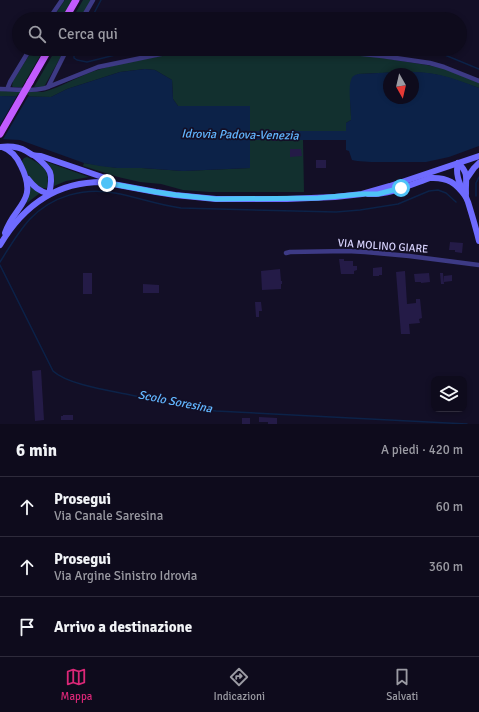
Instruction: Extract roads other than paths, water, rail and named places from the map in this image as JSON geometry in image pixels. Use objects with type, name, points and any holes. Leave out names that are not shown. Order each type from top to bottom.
[{"type":"main road","points":[[69,12],[76,0]]},
{"type":"main road","points":[[0,134],[45,56]]},
{"type":"main road","points":[[0,147],[11,146],[27,151],[46,165],[50,172],[52,182],[49,194]]},
{"type":"main road","points":[[0,147],[9,150],[13,154],[32,185],[49,194]]},
{"type":"main road","points":[[19,163],[20,158],[23,155],[41,156],[133,188]]},
{"type":"main road","points":[[362,194],[479,156]]},
{"type":"main road","points":[[458,163],[465,171],[467,200]]},
{"type":"main road","points":[[458,163],[456,168],[458,178],[467,200],[479,241]]},
{"type":"main road","points":[[466,179],[479,163]]},
{"type":"main road","points":[[1,243],[7,226],[26,200],[28,186],[26,176]]},
{"type":"main road","points":[[1,243],[14,224],[28,208],[39,200],[49,194],[70,186],[93,182],[176,195],[216,199],[318,198],[390,192],[430,178],[437,178],[453,182],[461,190],[467,200]]},
{"type":"street","points":[[54,12],[62,0]]},
{"type":"street","points":[[86,12],[92,0]]},
{"type":"street","points":[[8,89],[10,82],[26,56]]},
{"type":"street","points":[[48,87],[64,56]]},
{"type":"street","points":[[0,89],[44,89],[98,67],[151,56]]},
{"type":"street","points":[[382,56],[444,67],[479,81]]},
{"type":"street","name":"VIA MOLINO GIARE","points":[[286,253],[359,252],[409,256],[479,265]]},
{"type":"water","name":"Idrovia Padova-Venezia","points":[[145,69],[155,70],[172,80],[173,99],[178,106],[250,106],[250,131],[346,131],[346,123],[351,120],[350,83],[351,79],[355,75],[383,72],[383,104],[419,104],[419,72],[430,73],[455,79],[479,88],[479,146],[449,157],[426,162],[371,162],[352,160],[349,151],[346,150],[346,140],[250,140],[250,168],[183,171],[100,166],[84,163],[20,140],[0,139],[0,96],[51,97],[67,89],[120,72]]},
{"type":"waterway","points":[[95,12],[101,0]]},
{"type":"waterway","points":[[74,56],[77,60],[87,62],[111,56]]},
{"type":"waterway","points":[[447,56],[479,69]]},
{"type":"waterway","points":[[476,196],[476,183],[479,177]]},
{"type":"waterway","points":[[0,262],[30,219],[48,204],[69,195],[92,191],[115,193],[181,208],[336,212],[398,204],[429,191],[438,190],[446,193],[456,202]]},
{"type":"waterway","name":"Scolo Soresina","points":[[0,265],[53,371],[59,376],[68,380],[173,404],[216,411],[467,424]]}]
